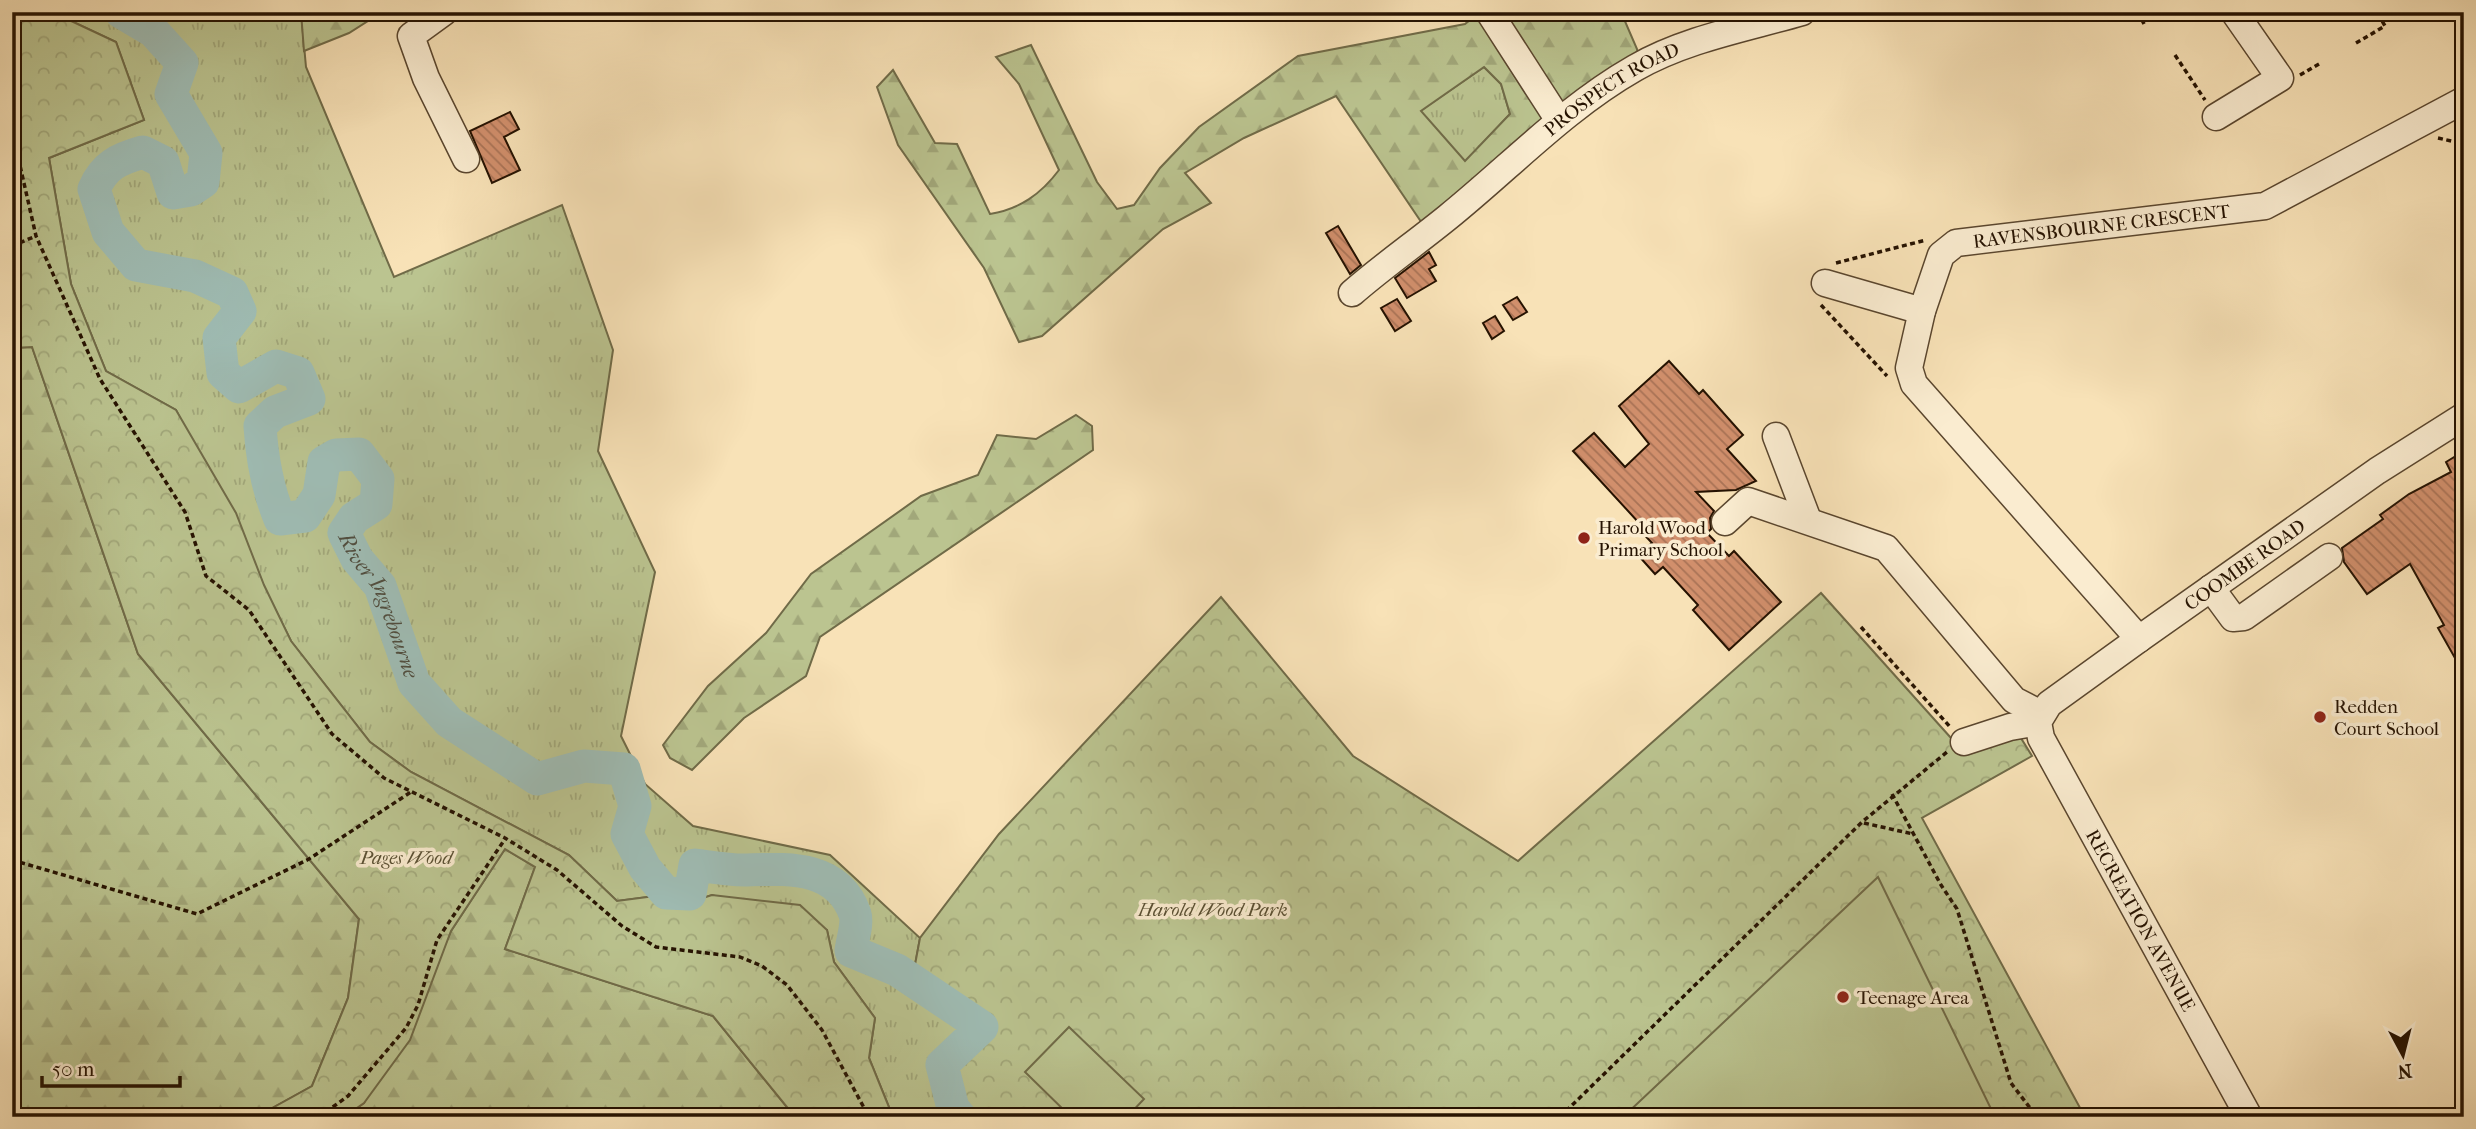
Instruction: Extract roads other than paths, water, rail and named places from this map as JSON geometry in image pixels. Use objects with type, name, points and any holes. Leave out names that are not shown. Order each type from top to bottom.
[{"type":"street","points":[[444,12],[411,36],[426,78],[466,159]]},
{"type":"street","points":[[1489,12],[1558,119]]},
{"type":"street","name":"PROSPECT ROAD","points":[[1352,293],[1390,260],[1448,218],[1558,119],[1637,66],[1731,22],[1802,12]]},
{"type":"street","points":[[2216,117],[2280,78],[2234,12]]},
{"type":"street","name":"RAVENSBOURNE CRESCENT","points":[[2139,639],[1914,384],[1909,368],[1922,311],[1941,255],[1956,243],[2265,206],[2464,100]]},
{"type":"street","points":[[1825,283],[1922,311]]},
{"type":"street","name":"COOMBE ROAD","points":[[2039,718],[2049,704],[2139,639],[2211,588],[2383,480],[2464,416]]},
{"type":"street","points":[[1776,436],[1808,520]]},
{"type":"street","points":[[1725,522],[1748,501],[1886,548],[2014,700],[2039,718]]},
{"type":"street","points":[[2211,588],[2232,618],[2244,617],[2329,557]]},
{"type":"street","points":[[1964,742],[2039,718]]},
{"type":"street","name":"RECREATION AVENUE","points":[[2039,718],[2041,738],[2249,1117]]},
{"type":"waterway","name":"River Ingrebourne","points":[[121,12],[153,31],[182,63],[171,94],[206,153],[203,182],[191,190],[173,193],[163,162],[143,152],[113,164],[102,174],[94,189],[108,232],[136,265],[195,276],[232,293],[240,311],[219,338],[223,373],[239,387],[276,366],[298,373],[309,399],[275,412],[260,426],[266,473],[280,519],[305,516],[319,495],[324,462],[336,455],[359,454],[378,479],[376,504],[354,518],[344,533],[357,559],[380,586],[414,683],[449,722],[537,779],[584,766],[624,769],[635,806],[627,834],[645,868],[666,893],[690,894],[695,865],[738,870],[793,870],[823,878],[836,886],[847,898],[856,918],[851,951],[897,970],[982,1027],[942,1065],[953,1108],[960,1117]]},
{"type":"place","name":"Harold Wood Primary School","points":[[1584,538]]},
{"type":"place","name":"Redden Court School","points":[[2320,717]]},
{"type":"place","name":"Teenage Area","points":[[1843,997]]},
{"type":"park label","name":"Pages Wood","points":[[406,857]]},
{"type":"park label","name":"Harold Wood Park","points":[[1213,909]]}]
